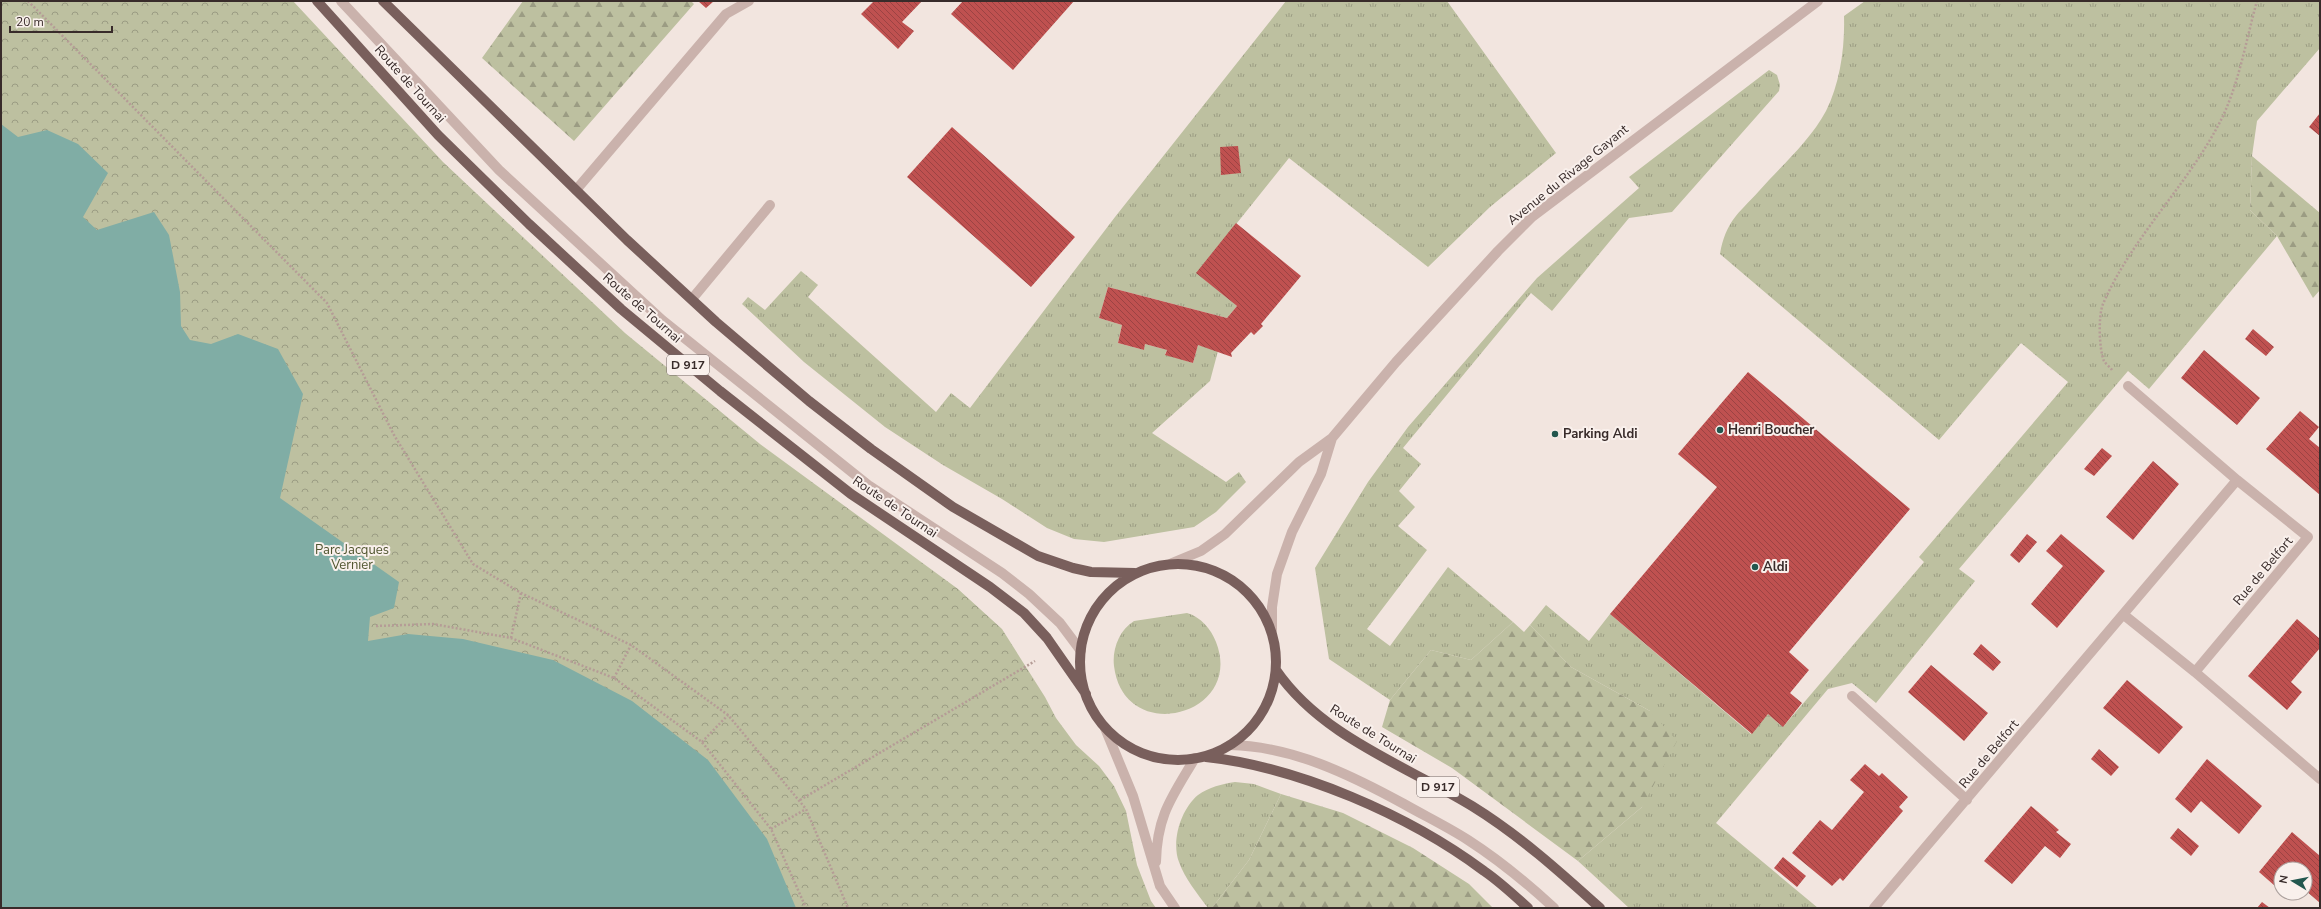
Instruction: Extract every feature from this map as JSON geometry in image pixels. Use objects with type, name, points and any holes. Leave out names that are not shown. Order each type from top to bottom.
[{"type":"main road","name":"Route de Tournai","points":[[317,1],[444,140],[524,219],[621,309],[720,391],[851,494],[990,587],[1024,613],[1048,638],[1086,694]]},
{"type":"main road","points":[[382,1],[576,190],[692,299],[809,402],[901,471],[953,507],[1038,556],[1091,572],[1135,573]]},
{"type":"main road","points":[[1200,758],[1230,745],[1250,728],[1258,718],[1270,696],[1276,670],[1272,630],[1267,618],[1253,597],[1222,573],[1198,565],[1172,563],[1159,565],[1135,573],[1115,587],[1098,605],[1086,627],[1081,651],[1080,673],[1091,706],[1105,728],[1124,744],[1147,755],[1170,760],[1200,758],[1244,762],[1287,772],[1390,815],[1464,856],[1528,908]]},
{"type":"main road","name":"Route de Tournai","points":[[1276,670],[1295,695],[1334,727],[1368,749],[1471,806],[1502,826],[1543,857],[1600,908]]},
{"type":"street","points":[[341,1],[499,170],[662,320],[868,485],[1002,574],[1029,594],[1060,623],[1081,651]]},
{"type":"street","points":[[576,190],[726,14],[748,1]]},
{"type":"street","name":"Avenue du Rivage Gayant","points":[[1172,563],[1201,551],[1224,534],[1299,462],[1332,438],[1396,362],[1498,251],[1532,217],[1818,1]]},
{"type":"street","points":[[692,299],[770,205]]},
{"type":"street","name":"Rue de Belfort","points":[[2128,386],[2237,480],[2308,537],[2195,672]]},
{"type":"street","name":"Avenue du Rivage Gayant","points":[[1272,630],[1272,607],[1277,574],[1292,532],[1321,474],[1332,438]]},
{"type":"street","name":"Rue de Belfort","points":[[1874,908],[2237,480]]},
{"type":"street","points":[[2124,615],[2195,672],[2320,779]]},
{"type":"street","name":"Rue de Belfort","points":[[1852,696],[1967,800]]},
{"type":"street","points":[[1105,728],[1131,790],[1160,886],[1175,908]]},
{"type":"street","points":[[1230,745],[1251,746],[1296,756],[1331,768],[1372,787],[1460,835],[1488,853],[1554,908]]},
{"type":"street","points":[[1156,874],[1156,844],[1161,819],[1173,794],[1200,758]]},
{"type":"path","points":[[28,1],[327,303],[394,435],[473,564],[522,592],[631,645],[728,715],[806,809],[848,908]]},
{"type":"path","points":[[2128,386],[2104,362],[2100,340],[2102,305],[2130,255],[2205,150],[2222,119],[2232,94],[2257,1]]},
{"type":"path","points":[[511,638],[522,592]]},
{"type":"path","points":[[376,626],[432,624],[511,638],[614,678],[702,742],[771,829],[806,908]]},
{"type":"path","points":[[614,678],[631,645]]},
{"type":"path","points":[[800,800],[1037,660]]},
{"type":"path","points":[[702,742],[728,715]]},
{"type":"path","points":[[771,829],[806,809]]},
{"type":"green space","name":"Parc Jacques Vernier","points":[[1,1],[293,1],[443,162],[625,333],[760,444],[958,589],[1002,629],[1045,697],[1056,718],[1076,745],[1099,766],[1114,786],[1126,811],[1137,865],[1151,901],[1156,908],[1,908]]},
{"type":"green space","points":[[523,1],[691,1],[694,4],[574,141],[482,58]]},
{"type":"green space","points":[[1286,1],[1447,1],[1556,153],[1490,207],[1428,267],[1289,158],[1197,273],[1237,306],[1227,318],[1108,287],[1099,318],[1122,325],[1118,343],[1144,350],[1145,344],[1167,350],[1165,354],[1193,363],[1198,345],[1218,351],[1210,381],[1152,433],[1226,482],[1239,472],[1246,482],[1216,512],[1194,527],[1104,542],[1074,539],[1047,528],[1002,499],[943,465],[885,427],[804,362],[742,304],[748,297],[765,310],[801,271],[818,285],[808,297],[936,412],[951,393],[970,408],[1115,217]]},
{"type":"green space","points":[[1865,1],[2320,1],[2320,48],[2257,121],[2252,156],[2250,210],[2277,236],[2149,389],[2128,371],[1959,569],[1975,581],[1876,703],[1852,683],[1828,689],[1716,823],[1818,908],[1629,908],[1578,861],[1642,807],[1650,711],[1571,667],[1530,625],[1546,605],[1589,641],[1610,614],[1751,734],[1768,714],[1783,727],[1924,562],[1919,557],[2068,382],[2021,343],[1939,440],[1720,254],[1726,233],[1734,219],[1804,143],[1826,111],[1835,89],[1841,65],[1844,40],[1844,16]]},
{"type":"green space","points":[[1769,70],[1777,75],[1780,85],[1779,91],[1672,212],[1629,218],[1552,311],[1531,293],[1403,448],[1421,464],[1399,491],[1415,507],[1398,526],[1427,550],[1367,629],[1390,646],[1448,567],[1513,622],[1471,660],[1431,650],[1390,700],[1329,659],[1315,568],[1368,482],[1408,427],[1537,278],[1639,188],[1629,177]]},
{"type":"green space","points":[[2252,156],[2320,213],[2320,290],[2313,298],[2277,236],[2250,210]]},
{"type":"green space","points":[[1187,613],[1197,617],[1205,624],[1216,642],[1220,668],[1214,688],[1199,703],[1180,712],[1158,714],[1138,707],[1122,691],[1114,666],[1115,647],[1121,635],[1124,630],[1134,621]]},
{"type":"green space","points":[[1513,622],[1524,632],[1530,625],[1571,667],[1650,711],[1677,741],[1642,807],[1578,861],[1452,768],[1382,727],[1390,700],[1431,650],[1471,660]]},
{"type":"green space","points":[[1235,782],[1254,784],[1281,794],[1249,860],[1212,908],[1208,908],[1192,886],[1179,862],[1176,845],[1177,835],[1182,817],[1192,801],[1198,795],[1216,786]]},
{"type":"green space","points":[[1281,794],[1343,813],[1413,848],[1469,884],[1493,908],[1212,908],[1249,860]]},
{"type":"water","points":[[1,124],[18,137],[47,130],[78,144],[108,173],[83,217],[97,230],[154,212],[169,235],[180,292],[181,326],[190,340],[211,344],[238,334],[278,349],[303,394],[280,498],[399,582],[394,608],[370,617],[368,641],[408,634],[463,639],[553,660],[632,701],[708,760],[767,839],[796,908],[1,908]]},
{"type":"building","points":[[698,1],[714,1],[706,8]]},
{"type":"building","points":[[874,1],[922,1],[902,22],[914,31],[898,49],[861,14]]},
{"type":"building","points":[[963,1],[1074,1],[1013,70],[951,14]]},
{"type":"building","points":[[2320,113],[2320,136],[2309,127]]},
{"type":"building","points":[[952,127],[1075,237],[1031,287],[907,177]]},
{"type":"building","points":[[1238,146],[1241,173],[1221,175],[1220,147]]},
{"type":"building","points":[[1236,223],[1301,276],[1261,324],[1263,326],[1254,335],[1251,332],[1231,353],[1232,357],[1198,345],[1193,363],[1165,355],[1167,350],[1145,344],[1144,350],[1118,343],[1122,325],[1099,318],[1108,287],[1227,318],[1237,306],[1196,273]]},
{"type":"building","points":[[2253,329],[2274,347],[2266,356],[2245,339]]},
{"type":"building","points":[[2204,350],[2260,398],[2237,425],[2181,378]]},
{"type":"building","name":"Aldi","points":[[1748,372],[1910,509],[1789,652],[1809,670],[1790,693],[1802,703],[1783,727],[1768,714],[1752,734],[1610,614],[1717,487],[1678,454]]},
{"type":"building","points":[[2300,411],[2319,427],[2309,439],[2320,448],[2320,495],[2266,449]]},
{"type":"building","points":[[2102,448],[2112,456],[2094,476],[2084,469]]},
{"type":"building","points":[[2153,461],[2179,484],[2133,540],[2106,517]]},
{"type":"building","points":[[2027,534],[2037,542],[2019,563],[2010,555]]},
{"type":"building","points":[[2061,534],[2105,571],[2057,628],[2031,604],[2063,566],[2046,551]]},
{"type":"building","points":[[2297,619],[2320,639],[2320,648],[2291,682],[2302,692],[2287,710],[2248,676]]},
{"type":"building","points":[[1981,644],[2001,662],[1993,671],[1973,654]]},
{"type":"building","points":[[1931,665],[1988,713],[1964,741],[1908,692]]},
{"type":"building","points":[[2127,680],[2183,727],[2159,754],[2103,708]]},
{"type":"building","points":[[2099,749],[2119,767],[2111,776],[2091,759]]},
{"type":"building","points":[[2207,759],[2262,806],[2239,834],[2201,801],[2191,813],[2175,799]]},
{"type":"building","points":[[1865,764],[1879,776],[1882,773],[1908,797],[1899,807],[1903,811],[1843,881],[1840,878],[1832,886],[1792,853],[1820,820],[1832,830],[1864,792],[1850,780]]},
{"type":"building","points":[[2031,806],[2059,830],[2056,832],[2071,844],[2060,858],[2045,846],[2012,884],[1984,861]]},
{"type":"building","points":[[2178,828],[2199,846],[2191,856],[2170,838]]},
{"type":"building","points":[[2292,832],[2320,856],[2320,903],[2313,897],[2313,861],[2273,861],[2273,884],[2259,872]]},
{"type":"building","points":[[1783,857],[1806,876],[1797,887],[1774,868]]},
{"type":"building","points":[[2262,902],[2270,908],[2257,908]]},
{"type":"place","name":"Henri Boucher","points":[[1720,430]]},
{"type":"place","name":"Parking Aldi","points":[[1555,434]]},
{"type":"place","name":"Aldi","points":[[1755,567]]}]
